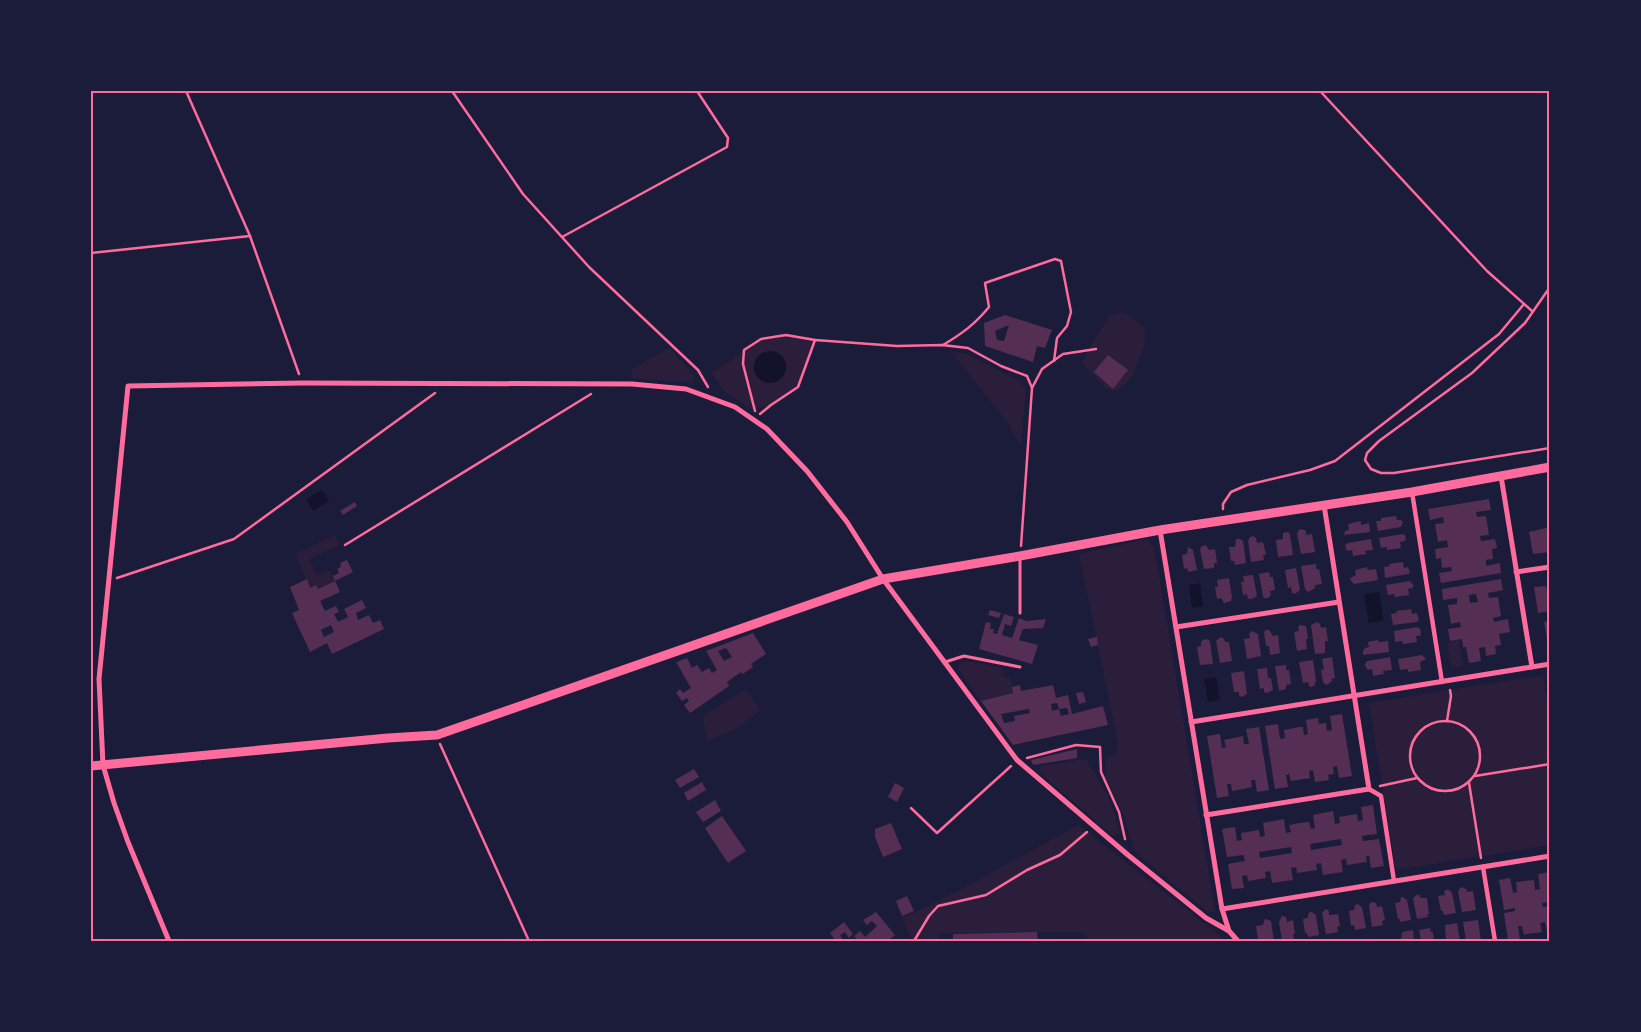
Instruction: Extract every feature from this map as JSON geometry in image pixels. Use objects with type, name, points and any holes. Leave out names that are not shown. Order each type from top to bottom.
[{"type":"main road","points":[[91,766],[437,735],[883,579],[1160,530],[1324,506],[1550,468]]},
{"type":"street","points":[[169,941],[114,804],[103,765],[99,678],[128,386],[302,382],[632,384],[686,390],[735,407],[767,429],[807,472],[847,522],[883,579],[1017,760],[1128,856],[1206,918],[1229,931],[1238,941]]},
{"type":"street","points":[[1501,476],[1532,667]]},
{"type":"street","points":[[1412,492],[1442,682]]},
{"type":"street","points":[[1324,506],[1369,790]]},
{"type":"street","points":[[1160,530],[1222,909],[1229,931]]},
{"type":"street","points":[[1516,572],[1550,567]]},
{"type":"street","points":[[1176,627],[1340,602]]},
{"type":"street","points":[[1191,722],[1550,664]]},
{"type":"street","points":[[1206,815],[1369,790],[1380,796],[1394,881]]},
{"type":"street","points":[[1222,909],[1550,856]]},
{"type":"street","points":[[1483,867],[1495,941]]},
{"type":"lane","points":[[1020,556],[1020,613]]},
{"type":"lane","points":[[945,662],[964,656],[1020,666]]},
{"type":"path","points":[[186,91],[250,236],[302,382]]},
{"type":"path","points":[[452,91],[523,194],[596,273],[698,370],[707,385],[711,399]]},
{"type":"path","points":[[562,237],[727,147],[728,138],[697,91]]},
{"type":"path","points":[[1320,91],[1487,271],[1533,311]]},
{"type":"path","points":[[91,253],[250,236]]},
{"type":"path","points":[[942,345],[977,322],[989,307],[985,283],[1055,258],[1061,261],[1071,312],[1067,326],[1057,338],[1054,360]]},
{"type":"path","points":[[1550,287],[1525,323],[1472,373],[1379,441],[1367,454],[1365,460],[1371,470],[1381,473],[1394,473],[1550,448]]},
{"type":"path","points":[[1224,520],[1223,504],[1231,492],[1246,485],[1335,462],[1499,334],[1524,304]]},
{"type":"path","points":[[754,420],[756,409],[743,364],[744,350],[761,339],[786,335],[815,340],[897,346],[942,345],[968,348],[1001,366],[1027,376],[1032,388]]},
{"type":"path","points":[[754,420],[770,405],[798,387],[815,340]]},
{"type":"path","points":[[1020,556],[1032,388],[1042,370],[1063,354],[1096,349]]},
{"type":"path","points":[[108,581],[234,539],[449,383]]},
{"type":"path","points":[[345,545],[591,394]]},
{"type":"path","points":[[1447,721],[1451,696],[1450,688]]},
{"type":"path","points":[[1447,721],[1464,727],[1469,730],[1476,740],[1480,751],[1480,763],[1474,776],[1469,782],[1455,790],[1441,791],[1428,787],[1417,778],[1411,766],[1409,753],[1413,740],[1422,729],[1433,723],[1447,721]]},
{"type":"path","points":[[437,735],[529,941]]},
{"type":"path","points":[[911,808],[937,833],[1017,760],[1076,745],[1100,747],[1101,772],[1119,812],[1128,856]]},
{"type":"path","points":[[1474,776],[1549,764],[1550,775]]},
{"type":"path","points":[[1379,786],[1417,778]]},
{"type":"path","points":[[1469,782],[1481,858]]},
{"type":"path","points":[[914,941],[929,916],[938,906],[986,895],[1027,870],[1060,855],[1093,826]]},
{"type":"shaded area","points":[[1124,312],[1145,328],[1145,345],[1132,377],[1117,391],[1106,389],[1082,363],[1110,315]]},
{"type":"shaded area","points":[[786,335],[815,340],[798,387],[771,405],[756,409],[745,405],[725,392],[711,373],[761,339]]},
{"type":"shaded area","points":[[670,348],[695,377],[692,383],[631,378],[632,369]]},
{"type":"shaded area","points":[[770,351],[776,352],[781,356],[785,361],[785,373],[781,378],[776,382],[770,383],[764,382],[759,378],[755,373],[754,367],[755,361],[759,356],[764,352]]},
{"type":"shaded area","points":[[951,352],[965,353],[1021,382],[1026,389],[1021,446],[1006,420]]},
{"type":"shaded area","points":[[322,490],[329,501],[313,511],[306,499]]},
{"type":"shaded area","points":[[335,535],[340,545],[309,559],[317,575],[330,570],[335,581],[318,589],[315,585],[310,588],[295,554]]},
{"type":"shaded area","points":[[1147,539],[1153,547],[1156,558],[1215,912],[1208,912],[1134,851],[1124,816],[1105,776],[1105,759],[1115,753],[1118,743],[1079,554]]},
{"type":"shaded area","points":[[1200,583],[1203,606],[1192,608],[1189,585]]},
{"type":"shaded area","points":[[1379,592],[1383,620],[1369,623],[1364,594]]},
{"type":"shaded area","points":[[1459,640],[1463,666],[1451,668],[1447,642]]},
{"type":"shaded area","points":[[964,662],[1003,668],[1003,677],[1011,679],[1013,693],[981,701],[959,670],[958,665]]},
{"type":"shaded area","points":[[1543,675],[1550,717],[1550,845],[1396,870],[1369,703]]},
{"type":"shaded area","points":[[1216,677],[1220,700],[1208,702],[1204,679]]},
{"type":"shaded area","points":[[746,689],[760,710],[738,728],[707,741],[703,716]]},
{"type":"shaded area","points":[[1085,759],[1111,803],[1120,833],[1113,836],[1038,771],[1041,766]]},
{"type":"shaded area","points":[[1078,825],[1227,941],[1091,941],[1082,932],[939,933],[939,941],[912,941],[902,918],[960,890]]},
{"type":"building","points":[[1005,315],[1052,330],[1045,348],[1037,346],[1033,362],[985,346],[984,323]],"holes":[[[1009,325],[1004,341],[997,340],[995,331]]]},
{"type":"building","points":[[1108,355],[1128,370],[1113,389],[1094,372]]},
{"type":"building","points":[[1489,499],[1491,510],[1476,512],[1477,517],[1486,516],[1489,535],[1480,536],[1481,541],[1495,539],[1497,548],[1492,549],[1493,559],[1486,560],[1486,566],[1500,563],[1501,573],[1441,583],[1439,573],[1452,571],[1451,567],[1442,568],[1441,558],[1436,559],[1435,549],[1448,547],[1447,540],[1438,542],[1435,524],[1444,523],[1443,517],[1430,520],[1428,509]]},
{"type":"building","points":[[355,502],[357,506],[343,515],[340,511]]},
{"type":"building","points":[[1396,516],[1397,520],[1403,522],[1401,527],[1378,531],[1376,521],[1381,521],[1381,518]]},
{"type":"building","points":[[1361,521],[1361,525],[1369,523],[1370,532],[1344,535],[1345,531],[1349,530],[1348,524]]},
{"type":"building","points":[[1550,527],[1550,552],[1533,554],[1529,532]]},
{"type":"building","points":[[1302,529],[1306,531],[1306,535],[1312,534],[1315,552],[1301,554],[1297,533]]},
{"type":"building","points":[[1288,532],[1290,534],[1293,555],[1278,557],[1276,540],[1283,539],[1283,533]]},
{"type":"building","points":[[1402,534],[1406,538],[1405,541],[1400,542],[1401,548],[1387,550],[1387,547],[1381,548],[1379,538]]},
{"type":"building","points":[[1253,536],[1256,538],[1257,543],[1263,542],[1266,555],[1263,555],[1264,560],[1251,562],[1248,541]]},
{"type":"building","points":[[1236,539],[1243,541],[1246,563],[1235,565],[1234,561],[1231,561],[1229,547],[1235,547]]},
{"type":"building","points":[[1371,539],[1373,550],[1365,551],[1366,554],[1353,556],[1352,550],[1348,551],[1346,549],[1345,545],[1348,543]]},
{"type":"building","points":[[1206,545],[1209,550],[1215,549],[1217,563],[1214,563],[1214,568],[1204,569],[1200,549]]},
{"type":"building","points":[[1188,547],[1193,550],[1197,570],[1188,572],[1187,568],[1184,569],[1182,555],[1187,554]]},
{"type":"building","points":[[347,560],[353,572],[335,581],[333,576],[339,573],[337,569],[341,567],[340,563]]},
{"type":"building","points":[[1403,562],[1404,568],[1408,567],[1410,573],[1385,578],[1384,567],[1390,566],[1389,564]]},
{"type":"building","points":[[1316,564],[1322,584],[1315,585],[1315,588],[1308,592],[1305,589],[1301,566]]},
{"type":"building","points":[[1367,567],[1368,570],[1376,569],[1378,580],[1354,584],[1350,578],[1356,575],[1355,570]]},
{"type":"building","points":[[1296,568],[1300,590],[1295,594],[1292,593],[1291,587],[1288,588],[1285,570]]},
{"type":"building","points":[[1269,572],[1270,577],[1273,577],[1275,590],[1270,591],[1271,595],[1268,598],[1264,598],[1259,574]]},
{"type":"building","points":[[1253,575],[1257,596],[1248,599],[1247,594],[1243,595],[1241,582],[1244,582],[1243,576]]},
{"type":"building","points":[[1229,578],[1232,597],[1231,601],[1224,603],[1221,598],[1217,599],[1215,587],[1218,587],[1217,580]]},
{"type":"building","points":[[307,579],[310,588],[316,585],[318,589],[335,581],[340,592],[320,601],[325,611],[336,606],[339,612],[334,614],[338,622],[348,617],[344,609],[362,600],[366,608],[356,613],[358,620],[369,615],[373,623],[380,620],[384,629],[332,654],[327,643],[310,652],[292,613],[299,610],[290,587]],"holes":[[[331,625],[334,632],[324,637],[321,630]]]},
{"type":"building","points":[[1501,579],[1503,590],[1488,593],[1489,598],[1498,597],[1501,616],[1493,618],[1494,622],[1508,619],[1510,632],[1499,634],[1501,645],[1495,646],[1496,654],[1486,656],[1485,647],[1479,648],[1481,661],[1469,663],[1466,647],[1463,647],[1462,639],[1450,641],[1448,629],[1461,627],[1460,622],[1451,624],[1448,605],[1457,604],[1457,598],[1443,600],[1442,589]],"holes":[[[1476,594],[1478,602],[1470,603],[1469,595]]]},
{"type":"building","points":[[1410,581],[1414,586],[1408,589],[1409,595],[1395,597],[1394,594],[1388,595],[1386,585]]},
{"type":"building","points":[[1546,586],[1548,596],[1550,595],[1550,611],[1538,613],[1534,587]]},
{"type":"building","points":[[1411,609],[1412,614],[1416,613],[1418,616],[1417,622],[1393,625],[1391,614],[1397,613],[1396,611]]},
{"type":"building","points":[[990,610],[1001,613],[999,618],[988,615]]},
{"type":"building","points":[[1004,614],[1014,617],[1011,626],[1005,624],[1002,635],[1012,638],[1019,618],[1026,621],[1046,619],[1043,628],[1023,629],[1019,640],[1038,645],[1032,664],[979,649],[986,622],[991,623],[990,629],[994,629],[993,633],[997,634]]},
{"type":"building","points":[[1550,621],[1550,651],[1549,651],[1544,622]]},
{"type":"building","points":[[1317,622],[1321,628],[1326,627],[1328,641],[1325,641],[1325,653],[1315,654],[1311,625]]},
{"type":"building","points":[[1300,625],[1306,626],[1307,649],[1297,651],[1294,632],[1299,631],[1298,627]]},
{"type":"building","points":[[1417,627],[1421,633],[1420,636],[1416,636],[1417,642],[1403,644],[1402,641],[1395,642],[1394,631]]},
{"type":"building","points":[[1269,630],[1273,636],[1278,635],[1280,653],[1270,655],[1269,646],[1266,646],[1264,632]]},
{"type":"building","points":[[1252,631],[1258,634],[1261,656],[1247,659],[1244,639],[1250,638],[1249,634]]},
{"type":"building","points":[[753,633],[766,654],[751,664],[753,667],[743,674],[741,672],[727,682],[729,686],[690,713],[684,705],[689,701],[687,698],[682,701],[676,693],[680,689],[683,693],[691,688],[676,662],[687,658],[692,668],[697,665],[702,672],[709,668],[712,673],[717,670],[706,651]],"holes":[[[726,648],[732,657],[724,661],[718,651]]]},
{"type":"building","points":[[1097,637],[1098,645],[1091,647],[1088,639]]},
{"type":"building","points":[[1221,637],[1225,642],[1229,642],[1232,661],[1220,663],[1216,641]]},
{"type":"building","points":[[1208,639],[1213,664],[1200,665],[1197,647],[1201,646],[1203,640]]},
{"type":"building","points":[[1378,640],[1379,642],[1388,641],[1389,652],[1363,655],[1365,648],[1369,647],[1368,642]]},
{"type":"building","points":[[1422,655],[1426,659],[1420,662],[1421,670],[1408,672],[1408,669],[1400,670],[1398,659]]},
{"type":"building","points":[[1332,657],[1335,678],[1331,679],[1332,681],[1327,685],[1323,682],[1321,670],[1324,669],[1322,659]]},
{"type":"building","points":[[1390,657],[1392,670],[1383,671],[1384,674],[1373,676],[1372,669],[1368,670],[1365,666],[1368,661]]},
{"type":"building","points":[[1313,660],[1316,681],[1314,686],[1311,687],[1308,682],[1303,683],[1299,662]]},
{"type":"building","points":[[1286,665],[1286,670],[1289,670],[1291,684],[1286,685],[1286,689],[1279,691],[1275,666]]},
{"type":"building","points":[[1267,668],[1268,678],[1271,678],[1273,690],[1267,693],[1264,692],[1264,688],[1260,689],[1257,669]]},
{"type":"building","points":[[1244,671],[1247,694],[1242,697],[1239,696],[1239,692],[1234,692],[1231,673]]},
{"type":"building","points":[[1020,685],[1021,691],[1053,685],[1056,698],[1068,695],[1072,714],[1103,706],[1108,725],[1013,745],[981,701],[1013,693],[1012,687]],"holes":[[[1057,703],[1059,709],[1052,711],[1051,704]],[[1067,708],[1069,714],[1061,716],[1059,709]],[[1029,709],[1030,713],[1014,716],[1015,721],[1004,723],[1001,714]]]},
{"type":"building","points":[[1083,692],[1086,702],[1079,704],[1076,693]]},
{"type":"building","points":[[1342,714],[1352,776],[1339,778],[1337,766],[1333,767],[1334,774],[1328,775],[1329,780],[1315,782],[1313,770],[1309,771],[1310,778],[1291,781],[1289,774],[1286,775],[1288,787],[1275,789],[1265,726],[1278,724],[1280,739],[1285,738],[1284,730],[1299,727],[1303,727],[1304,735],[1308,734],[1306,720],[1318,718],[1319,724],[1326,723],[1327,731],[1332,730],[1330,716]]},
{"type":"building","points":[[1259,727],[1269,790],[1257,792],[1255,780],[1251,780],[1252,787],[1232,791],[1231,784],[1227,784],[1229,796],[1217,798],[1207,736],[1220,734],[1222,748],[1226,747],[1224,740],[1243,736],[1244,744],[1249,744],[1246,729]]},
{"type":"building","points":[[1077,749],[1077,758],[1033,765],[1031,760]]},
{"type":"building","points":[[694,769],[699,777],[680,788],[675,780]]},
{"type":"building","points":[[702,782],[706,790],[688,801],[684,793]]},
{"type":"building","points":[[895,783],[904,788],[897,802],[888,797]]},
{"type":"building","points":[[715,800],[721,811],[703,822],[696,812]]},
{"type":"building","points":[[1373,805],[1377,834],[1362,836],[1363,841],[1379,839],[1384,866],[1371,868],[1369,856],[1366,856],[1367,862],[1347,865],[1346,859],[1341,860],[1343,872],[1323,875],[1321,863],[1316,864],[1317,870],[1297,873],[1296,867],[1291,868],[1293,880],[1272,883],[1270,871],[1265,872],[1266,878],[1248,881],[1247,875],[1242,876],[1244,888],[1232,889],[1228,864],[1245,861],[1244,855],[1227,857],[1222,829],[1235,827],[1237,841],[1242,840],[1241,833],[1259,830],[1260,837],[1265,836],[1263,823],[1284,819],[1286,833],[1291,832],[1289,825],[1300,823],[1309,822],[1311,829],[1315,828],[1313,815],[1333,811],[1335,824],[1340,823],[1339,817],[1357,814],[1358,821],[1363,820],[1361,807]],"holes":[[[1341,839],[1342,845],[1311,850],[1310,844]],[[1291,847],[1292,853],[1260,858],[1259,852]]]},
{"type":"building","points":[[722,816],[746,851],[728,863],[705,828]]},
{"type":"building","points":[[891,823],[902,849],[883,857],[875,837],[875,829]]},
{"type":"building","points":[[1549,872],[1550,902],[1542,903],[1543,907],[1550,906],[1550,936],[1548,936],[1545,922],[1540,923],[1542,932],[1524,935],[1522,926],[1518,926],[1520,941],[1508,941],[1504,913],[1515,911],[1515,908],[1504,910],[1499,880],[1510,878],[1513,893],[1517,892],[1516,882],[1534,880],[1535,890],[1540,889],[1538,874]]},
{"type":"building","points":[[1462,887],[1467,892],[1473,891],[1476,910],[1462,912],[1458,892]]},
{"type":"building","points":[[1448,889],[1452,893],[1456,913],[1444,915],[1443,911],[1441,911],[1438,896],[1445,895],[1444,891]]},
{"type":"building","points":[[1418,894],[1421,898],[1427,898],[1428,917],[1417,919],[1413,898]]},
{"type":"building","points":[[907,896],[914,911],[902,916],[896,901]]},
{"type":"building","points":[[1401,897],[1407,900],[1411,920],[1400,922],[1400,919],[1398,919],[1395,903],[1400,902]]},
{"type":"building","points":[[1371,902],[1376,903],[1377,907],[1382,906],[1385,920],[1382,921],[1383,925],[1372,927],[1369,906]]},
{"type":"building","points":[[1358,904],[1362,907],[1366,928],[1355,930],[1354,925],[1351,926],[1349,911],[1354,910],[1355,905]]},
{"type":"building","points":[[1326,909],[1329,911],[1329,915],[1338,914],[1340,926],[1337,927],[1338,932],[1326,934],[1322,913]]},
{"type":"building","points":[[876,912],[895,935],[888,941],[858,941],[854,936],[860,931],[865,937],[877,926],[872,921],[867,925],[863,920]]},
{"type":"building","points":[[1310,912],[1316,915],[1319,935],[1308,937],[1307,933],[1305,933],[1303,919],[1308,918]]},
{"type":"building","points":[[1282,916],[1286,917],[1287,922],[1293,920],[1294,939],[1282,941],[1279,922]]},
{"type":"building","points":[[1266,919],[1271,921],[1274,941],[1258,940],[1256,926],[1263,925]]},
{"type":"building","points":[[1478,920],[1481,941],[1466,941],[1463,922]]},
{"type":"building","points":[[844,922],[853,934],[849,938],[845,932],[840,935],[844,941],[836,941],[830,933]]},
{"type":"building","points":[[1457,923],[1460,941],[1446,941],[1445,925]]},
{"type":"building","points":[[1430,928],[1431,932],[1433,932],[1434,941],[1421,941],[1419,930]]},
{"type":"building","points":[[1413,930],[1414,941],[1401,941],[1402,932]]},
{"type":"building","points":[[1037,932],[1038,941],[953,941],[953,934]]}]
